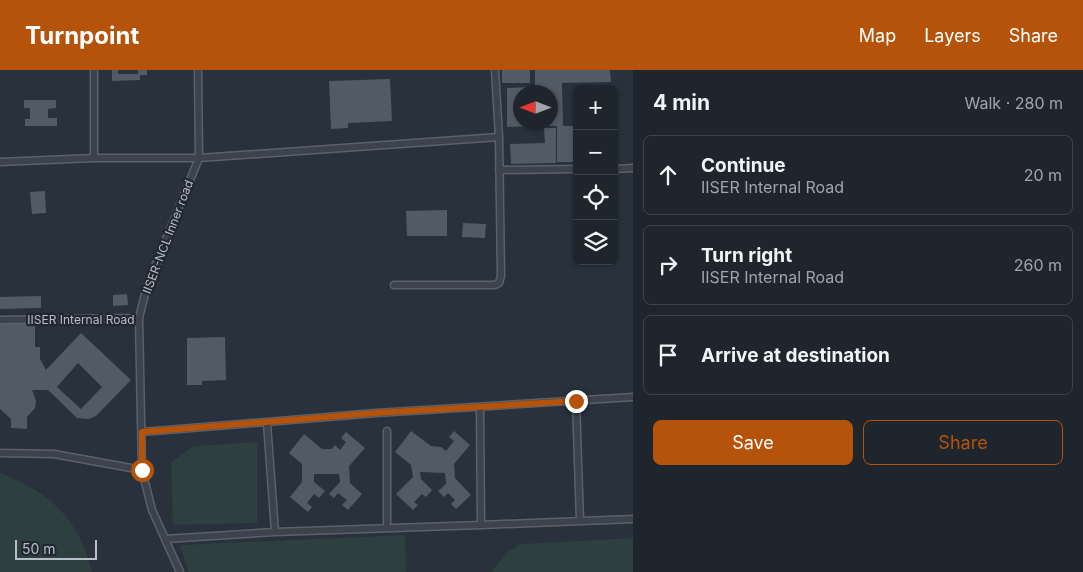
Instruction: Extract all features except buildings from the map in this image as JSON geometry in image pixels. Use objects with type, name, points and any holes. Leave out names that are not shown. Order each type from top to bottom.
[{"type":"lane","points":[[94,70],[94,158]]},
{"type":"lane","points":[[198,70],[199,158]]},
{"type":"lane","points":[[394,285],[494,285],[498,283],[501,276],[495,70]]},
{"type":"lane","points":[[0,162],[94,158],[199,158],[498,137]]},
{"type":"lane","name":"IISER-NCL Inner road","points":[[139,318],[147,286],[199,158]]},
{"type":"lane","points":[[618,169],[633,168]]},
{"type":"lane","points":[[499,170],[573,169]]},
{"type":"lane","name":"IISER Internal Road","points":[[0,320],[139,318],[142,470],[152,510],[180,572]]},
{"type":"lane","points":[[142,432],[376,413],[633,397]]},
{"type":"lane","points":[[576,401],[580,521]]},
{"type":"lane","points":[[480,408],[481,525]]},
{"type":"lane","points":[[268,423],[275,532]]},
{"type":"lane","points":[[387,431],[387,528]]},
{"type":"lane","points":[[0,453],[54,454],[142,470]]},
{"type":"lane","points":[[165,539],[275,532],[633,520]]},
{"type":"shaded area","points":[[257,442],[257,523],[173,525],[171,462],[194,446]]},
{"type":"shaded area","points":[[0,473],[18,480],[33,489],[60,510],[71,523],[79,537],[87,554],[92,572],[0,572]]},
{"type":"shaded area","points":[[405,535],[406,572],[189,572],[180,545]]},
{"type":"shaded area","points":[[633,538],[633,572],[491,572],[506,553],[521,544]]},
{"type":"route","points":[[142,470],[142,432],[376,413],[576,401]]}]
